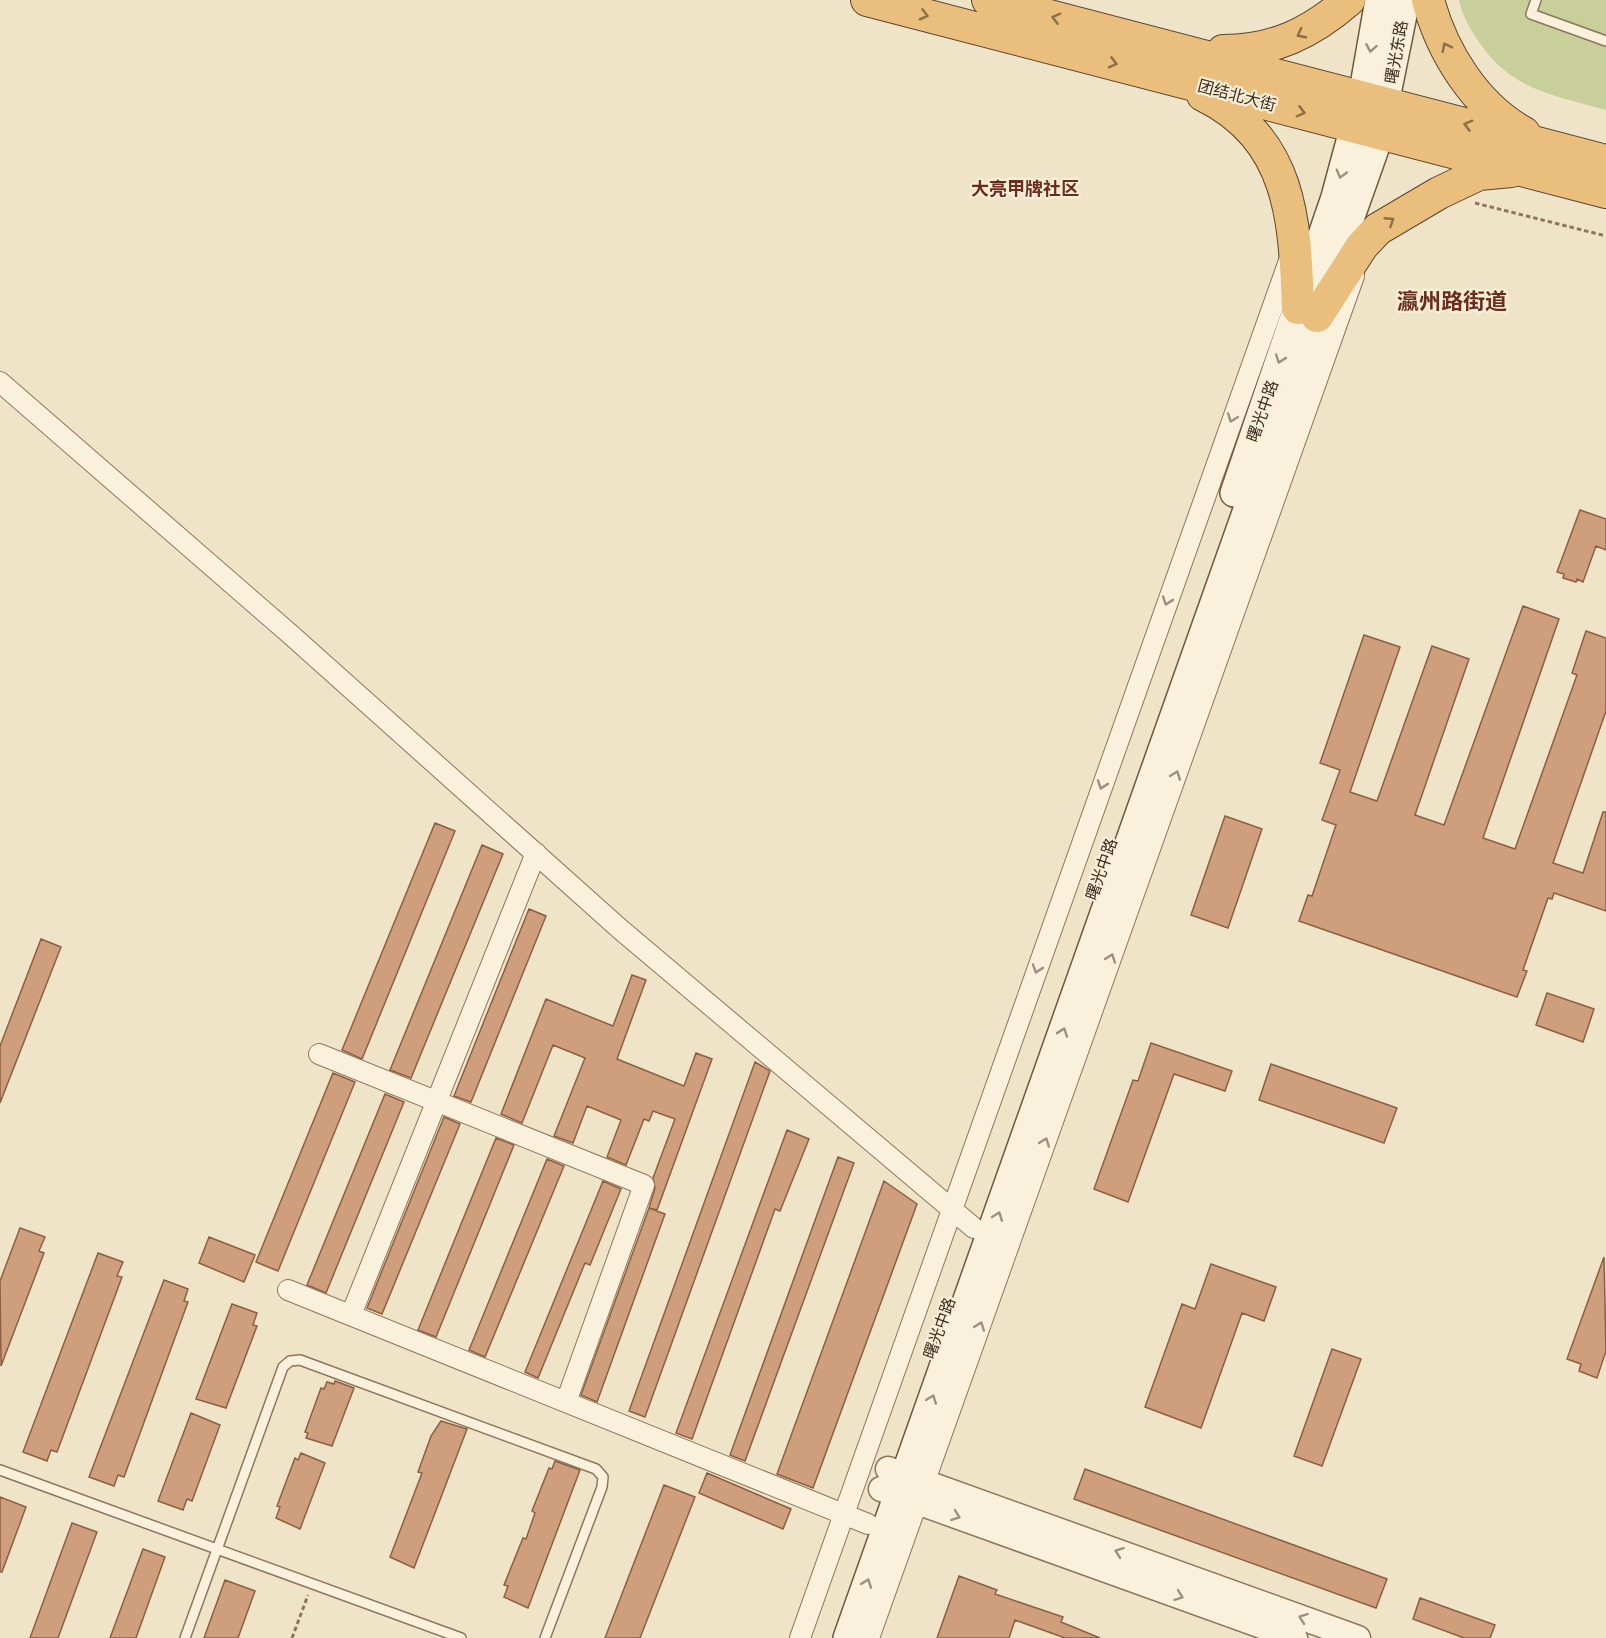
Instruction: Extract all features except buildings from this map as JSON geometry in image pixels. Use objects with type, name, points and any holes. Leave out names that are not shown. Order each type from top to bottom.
[{"type":"highway","name":"团结北大街","points":[[867,0],[1162,60],[1371,115],[1545,176],[1606,192]]},
{"type":"highway","name":"团结北大街","points":[[988,0],[1162,60]]},
{"type":"highway","points":[[1162,60],[1224,51],[1262,49],[1299,36],[1349,0]]},
{"type":"highway","points":[[1428,0],[1446,50],[1470,84],[1508,124],[1545,145]]},
{"type":"highway","points":[[1162,60],[1205,96],[1247,126],[1278,168],[1293,220],[1294,244],[1307,312]]},
{"type":"highway","name":"团结北大街","points":[[1371,115],[1545,145],[1606,160]]},
{"type":"highway","points":[[1307,312],[1378,229],[1394,218],[1479,174],[1499,171],[1545,176]]},
{"type":"main road","name":"曙光东路","points":[[1371,115],[1379,0]]},
{"type":"main road","name":"曙光东路","points":[[1371,115],[1406,0]]},
{"type":"main road","name":"曙光中路","points":[[847,1638],[902,1485],[1307,312],[1371,115]]},
{"type":"main road","name":"曙光中路","points":[[827,1638],[856,1520],[902,1485],[974,1228],[1307,312]]},
{"type":"street","points":[[869,1638],[902,1485],[1367,242]]},
{"type":"street","points":[[800,1638],[856,1520],[951,1209],[1294,244]]},
{"type":"street","points":[[0,382],[291,634],[620,929],[974,1228]]},
{"type":"street","points":[[351,1315],[536,853]]},
{"type":"street","points":[[319,1054],[644,1185],[566,1402]]},
{"type":"street","points":[[288,1290],[856,1520]]},
{"type":"street","points":[[902,1485],[1295,1638]]},
{"type":"street","points":[[902,1485],[1358,1638]]},
{"type":"lane","points":[[1536,0],[1531,14],[1606,40]]},
{"type":"lane","points":[[185,1638],[283,1367],[290,1361],[314,1363],[596,1468],[603,1477],[602,1487],[545,1638]]},
{"type":"lane","points":[[0,1470],[461,1638]]},
{"type":"path","points":[[1439,193],[1606,236]]},
{"type":"path","points":[[292,1638],[312,1584]]},
{"type":"green space","points":[[1459,0],[1606,0],[1606,110],[1551,95],[1520,81],[1505,71],[1476,37],[1464,16]]},
{"type":"district","name":"大亮甲牌社区","points":[[1025,188]]},
{"type":"district","name":"瀛州路街道","points":[[1452,300]]}]
